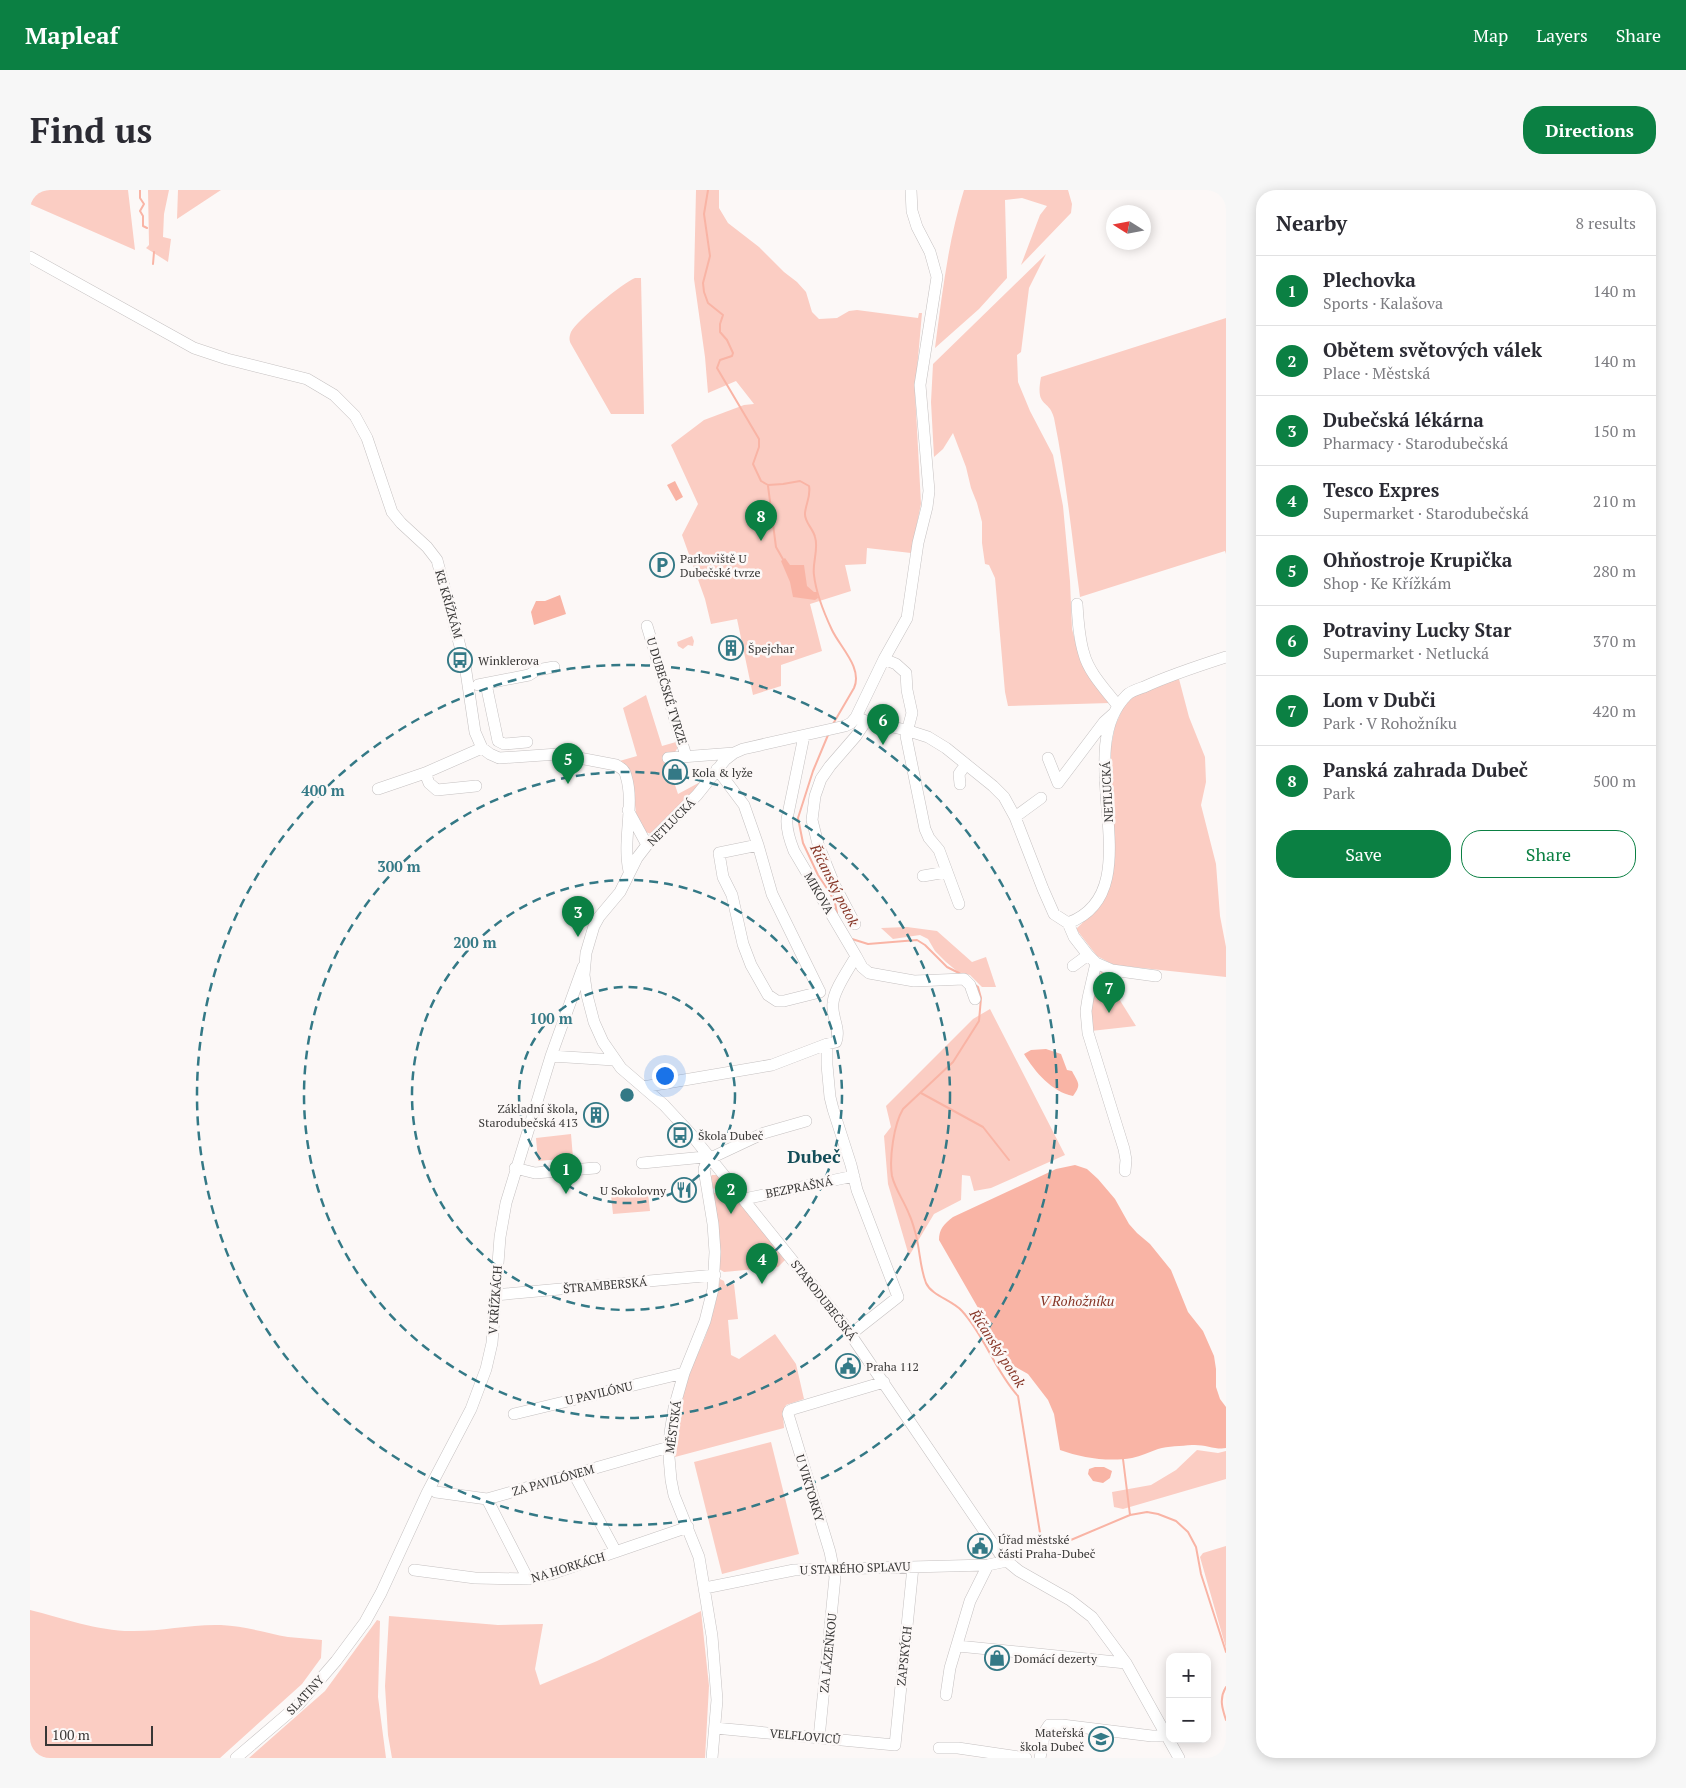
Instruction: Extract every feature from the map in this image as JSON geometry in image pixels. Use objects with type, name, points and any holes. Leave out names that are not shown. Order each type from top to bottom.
[{"type":"street","name":"MIKOVA","points":[[855,924],[834,884],[818,844],[812,820],[815,796],[821,779],[856,736],[884,659],[907,618],[918,543],[927,507],[929,491],[920,385],[937,277],[930,252],[917,227],[912,211],[911,190]]},
{"type":"street","name":"KE KŘÍŽKÁM","points":[[30,257],[194,348],[227,359],[307,379],[334,395],[355,416],[367,438],[392,512],[400,523],[427,547],[437,560],[458,634],[469,686],[475,732],[482,748]]},
{"type":"street","points":[[1077,604],[1078,627],[1084,656],[1116,710]]},
{"type":"street","name":"U DUBEČSKÉ TVRZE","points":[[647,626],[686,756]]},
{"type":"street","points":[[1048,758],[1058,783],[1104,722],[1128,694],[1226,657]]},
{"type":"street","points":[[884,659],[896,664],[906,673],[907,690],[912,713],[912,720],[906,730],[906,736],[927,834],[939,850],[959,904]]},
{"type":"street","points":[[469,686],[529,675],[537,670],[554,667]]},
{"type":"street","points":[[486,684],[498,741],[504,744],[526,742]]},
{"type":"street","name":"NETLUCKÁ","points":[[1068,923],[1078,920],[1090,910],[1098,900],[1105,885],[1110,862],[1104,780],[1106,745],[1116,710]]},
{"type":"street","points":[[861,719],[928,737],[946,748],[993,786],[1004,797],[1015,817],[1054,914],[1068,923],[1074,937],[1092,959],[1112,970],[1156,976]]},
{"type":"street","name":"NETLUCKÁ","points":[[629,871],[647,845],[697,795],[717,769],[734,752],[844,726],[861,719]]},
{"type":"street","name":"MIKOVA","points":[[804,736],[786,825],[794,851],[862,967],[869,973],[914,981],[964,979],[970,985],[975,999]]},
{"type":"street","points":[[378,788],[425,773],[482,748],[499,758],[558,754],[616,766],[624,770],[626,775],[628,810],[626,848],[629,871]]},
{"type":"street","points":[[668,758],[734,752]]},
{"type":"street","points":[[960,784],[959,774],[966,764]]},
{"type":"street","points":[[717,769],[744,805],[758,845],[772,894],[820,992],[777,1001],[768,995],[751,965],[743,944],[732,895],[723,877],[719,853],[758,845]]},
{"type":"street","points":[[425,773],[429,783],[438,790],[476,786]]},
{"type":"street","points":[[1015,817],[1040,798]]},
{"type":"street","points":[[628,810],[647,845]]},
{"type":"street","name":"STARODUBEČSKÁ","points":[[629,871],[620,892],[594,926],[588,941],[584,963],[587,995],[594,1022],[614,1060],[672,1113],[744,1199],[851,1334],[1007,1561],[1026,1575],[1081,1607],[1092,1617],[1126,1663],[1166,1733]]},
{"type":"street","points":[[923,876],[946,872]]},
{"type":"street","points":[[851,1334],[898,1297],[862,1202],[830,1097],[827,1065],[838,1028],[832,1002],[835,993],[856,956]]},
{"type":"street","points":[[1073,966],[1092,959]]},
{"type":"street","points":[[1092,959],[1086,1011],[1088,1032],[1124,1149],[1125,1171]]},
{"type":"street","name":"V KŘÍŽKÁCH","points":[[365,1622],[381,1593],[427,1493],[458,1436],[486,1369],[492,1343],[502,1219],[515,1168],[551,1056],[584,963]]},
{"type":"street","points":[[643,1087],[772,1065],[832,1043]]},
{"type":"street","points":[[551,1056],[614,1060]]},
{"type":"street","points":[[642,1163],[715,1156],[764,1133],[806,1121]]},
{"type":"street","name":"MĚSTSKÁ","points":[[709,1156],[704,1169],[714,1224],[715,1275],[708,1313],[684,1373],[674,1408],[669,1447],[672,1487],[699,1557],[705,1588],[717,1683],[712,1758]]},
{"type":"street","points":[[515,1168],[535,1173],[596,1168]]},
{"type":"street","name":"BEZPRAŠNÁ","points":[[744,1199],[854,1176]]},
{"type":"street","name":"ŠTRAMBERSKÁ","points":[[495,1296],[715,1275]]},
{"type":"street","name":"U PAVILÓNU","points":[[514,1414],[684,1373]]},
{"type":"street","name":"U VIKTORKY","points":[[834,1569],[788,1412],[884,1382]]},
{"type":"street","name":"ZA PAVILÓNEM","points":[[436,1492],[487,1499],[669,1447]]},
{"type":"street","points":[[574,1474],[616,1552]]},
{"type":"street","points":[[487,1499],[528,1579]]},
{"type":"street","name":"NA HORKÁCH","points":[[414,1570],[475,1578],[528,1579],[551,1574],[688,1527]]},
{"type":"street","name":"U STARÉHO SPLAVU","points":[[705,1588],[794,1570],[988,1565],[1007,1561]]},
{"type":"street","points":[[946,1695],[950,1668],[970,1601],[988,1565]]},
{"type":"street","name":"ZAPSKÝCH","points":[[895,1745],[913,1567]]},
{"type":"street","name":"ZA LÁZEŇKOU","points":[[819,1738],[835,1577],[834,1569]]},
{"type":"street","name":"SLATINY","points":[[236,1758],[298,1705],[336,1661],[365,1622]]},
{"type":"street","points":[[958,1646],[1126,1663]]},
{"type":"street","points":[[1040,1758],[1045,1731],[1049,1725],[1056,1724],[1152,1736],[1160,1736],[1166,1733]]},
{"type":"street","name":"VELFLOVICŮ","points":[[715,1728],[895,1745]]},
{"type":"street","name":"STARODUBEČSKÁ","points":[[1171,1743],[1179,1758]]},
{"type":"street","points":[[939,1748],[964,1749],[1026,1758]]},
{"type":"shaded area","points":[[30,190],[128,190],[135,250],[30,204]]},
{"type":"shaded area","points":[[148,190],[169,190],[164,214],[163,237],[171,239],[168,262],[146,248],[149,245]]},
{"type":"shaded area","points":[[178,190],[221,190],[177,219]]},
{"type":"shaded area","points":[[696,190],[719,190],[719,208],[728,223],[759,247],[797,282],[806,292],[812,312],[819,319],[837,318],[849,311],[857,310],[918,318],[919,313],[922,313],[915,392],[921,504],[911,553],[867,548],[866,564],[845,565],[851,591],[810,604],[822,651],[781,665],[781,686],[753,695],[737,619],[711,624],[705,599],[682,535],[698,504],[671,445],[704,420],[744,405],[754,404],[736,381],[708,393],[694,279]]},
{"type":"shaded area","points":[[964,190],[1068,190],[1072,204],[1071,213],[1021,265],[1040,215],[1047,206],[1022,198],[1005,200],[1007,278],[979,309],[935,348],[950,248]]},
{"type":"shaded area","points":[[1046,254],[1029,288],[1021,352],[1017,355],[1018,382],[1030,411],[1053,455],[1063,506],[1070,581],[1072,629],[1080,659],[1110,703],[1008,706],[1005,692],[995,578],[989,565],[985,564],[982,522],[966,467],[953,433],[943,449],[934,457],[931,402],[933,364]]},
{"type":"shaded area","points":[[635,278],[641,278],[644,414],[611,414],[571,344],[570,337],[575,326],[591,311]]},
{"type":"shaded area","points":[[1226,318],[1226,554],[1225,551],[1080,597],[1058,440],[1052,412],[1041,399],[1041,377]]},
{"type":"shaded area","points":[[692,636],[693,646],[688,645],[683,649],[678,646],[677,642]]},
{"type":"shaded area","points":[[1179,679],[1189,717],[1205,757],[1206,782],[1201,805],[1216,864],[1220,916],[1226,947],[1226,977],[1114,965],[1097,956],[1076,929],[1097,909],[1107,892],[1109,772],[1115,726],[1123,708],[1131,697],[1156,686]]},
{"type":"shaded area","points":[[646,695],[662,746],[676,742],[678,747],[668,764],[678,794],[704,780],[652,834],[645,832],[636,813],[631,773],[626,767],[616,762],[637,756],[623,708]]},
{"type":"shaded area","points":[[907,927],[937,931],[972,962],[986,957],[996,987],[982,987],[970,975],[958,972],[935,951],[928,939],[920,935],[893,939],[881,928]]},
{"type":"shaded area","points":[[1101,970],[1136,1026],[1091,1031],[1092,992],[1100,978]]},
{"type":"shaded area","points":[[990,1009],[1065,1155],[991,1188],[974,1191],[970,1176],[962,1175],[961,1200],[934,1214],[909,1256],[888,1184],[884,1136],[891,1127],[886,1106],[973,1019]]},
{"type":"shaded area","points":[[571,1134],[573,1158],[538,1161],[536,1138]]},
{"type":"shaded area","points":[[712,1175],[718,1175],[725,1183],[718,1188],[711,1189],[710,1178]]},
{"type":"shaded area","points":[[727,1187],[787,1258],[778,1267],[724,1272],[719,1269],[712,1194]]},
{"type":"shaded area","points":[[648,1192],[650,1211],[613,1214],[611,1195]]},
{"type":"shaded area","points":[[720,1279],[724,1281],[725,1285],[734,1284],[738,1319],[728,1320],[731,1355],[739,1359],[775,1334],[796,1364],[804,1399],[786,1405],[783,1414],[784,1428],[675,1457],[678,1419],[682,1401],[689,1375],[709,1326]]},
{"type":"shaded area","points":[[771,1442],[799,1554],[722,1574],[694,1462]]},
{"type":"shaded area","points":[[1197,1450],[1218,1453],[1226,1451],[1226,1479],[1123,1509],[1114,1507],[1112,1492],[1151,1485],[1176,1470]]},
{"type":"shaded area","points":[[1226,1546],[1226,1648],[1200,1557],[1203,1553]]},
{"type":"shaded area","points":[[30,1610],[82,1624],[121,1631],[221,1625],[247,1628],[288,1637],[322,1640],[321,1658],[302,1684],[220,1758],[30,1758]]},
{"type":"shaded area","points":[[701,1611],[709,1686],[705,1758],[392,1758],[388,1735],[385,1686],[389,1616],[498,1625],[543,1624],[535,1669],[540,1685],[597,1661]]},
{"type":"shaded area","points":[[377,1620],[380,1621],[378,1697],[386,1758],[249,1758],[325,1691]]},
{"type":"water","points":[[675,481],[683,497],[676,501],[667,485]]},
{"type":"water","points":[[785,558],[790,565],[804,565],[807,586],[814,592],[817,592],[818,598],[815,600],[793,597],[790,582],[781,561]]},
{"type":"water","points":[[560,595],[566,614],[534,625],[531,612],[536,601],[545,601]]},
{"type":"water","points":[[1046,1049],[1061,1054],[1067,1070],[1072,1071],[1078,1084],[1073,1096],[1051,1086],[1033,1068],[1024,1054],[1031,1050]]},
{"type":"water","name":"V Rohožníku","points":[[1075,1165],[1087,1169],[1098,1179],[1115,1199],[1129,1224],[1150,1244],[1171,1270],[1188,1312],[1203,1331],[1214,1356],[1216,1387],[1220,1399],[1226,1407],[1226,1448],[1196,1445],[1170,1447],[1132,1458],[1114,1460],[1086,1457],[1060,1450],[1054,1414],[1048,1400],[1028,1374],[1014,1366],[1004,1353],[939,1240],[943,1227],[953,1217],[1056,1169]]},
{"type":"water","points":[[1104,1467],[1112,1471],[1110,1478],[1103,1483],[1093,1481],[1088,1474],[1089,1469]]},
{"type":"waterway","points":[[140,190],[140,198],[144,204],[140,211],[143,216],[143,226],[147,228]]},
{"type":"waterway","name":"Říčanský potok","points":[[708,190],[704,214],[710,256],[703,283],[704,292],[708,303],[723,315],[720,332],[727,340],[733,353],[732,356],[720,360],[717,368],[759,439],[759,447],[753,464],[761,481],[768,485],[800,481],[809,486],[805,516],[816,542],[815,582],[823,610],[832,630],[853,665],[855,673],[854,688],[833,724]]},
{"type":"waterway","points":[[153,264],[154,252]]},
{"type":"waterway","points":[[768,486],[776,547],[784,561]]},
{"type":"waterway","name":"Říčanský potok","points":[[828,735],[813,771],[798,818],[803,843],[818,875],[835,903],[837,913]]},
{"type":"waterway","name":"Říčanský potok","points":[[852,939],[868,944],[917,940],[925,945],[947,967],[961,974]]},
{"type":"waterway","name":"Říčanský potok","points":[[974,984],[978,987],[981,998],[979,1021],[953,1062],[903,1109],[897,1123],[893,1141],[892,1176],[913,1224],[926,1283],[933,1291],[962,1311],[977,1331],[1003,1376],[1018,1396],[1041,1539],[1048,1544],[1059,1545],[1130,1515],[1147,1512],[1176,1521],[1188,1532],[1196,1547],[1201,1574],[1226,1652]]},
{"type":"waterway","points":[[921,1093],[983,1127],[1009,1160]]},
{"type":"waterway","points":[[1123,1459],[1130,1515]]},
{"type":"waterway","name":"Říčanský potok","points":[[1226,1687],[1222,1699],[1226,1720]]},
{"type":"place","name":"Panská zahrada Dubeč","points":[[761,541]]},
{"type":"place","name":"Parkoviště U Dubečské tvrze","points":[[662,565]]},
{"type":"place","name":"Špejchar","points":[[731,648]]},
{"type":"place","name":"Winklerova","points":[[460,660]]},
{"type":"place","name":"Potraviny Lucky Star","points":[[883,745]]},
{"type":"place","name":"Kola & lyže","points":[[675,772]]},
{"type":"place","name":"Ohňostroje Krupička","points":[[568,784]]},
{"type":"place","name":"Dubečská lékárna","points":[[578,937]]},
{"type":"place","name":"Lom v Dubči","points":[[1109,1013]]},
{"type":"place","name":"Základní škola, Starodubečská 413","points":[[596,1115]]},
{"type":"place","name":"Škola Dubeč","points":[[680,1135]]},
{"type":"place","name":"U Sokolovny","points":[[684,1190]]},
{"type":"place","name":"Plechovka","points":[[566,1194]]},
{"type":"place","name":"Obětem světových válek","points":[[731,1214]]},
{"type":"place","name":"Tesco Expres","points":[[762,1284]]},
{"type":"place","name":"Praha 112","points":[[848,1366]]},
{"type":"place","name":"Úřad městské části Praha-Dubeč","points":[[980,1546]]},
{"type":"place","name":"Domácí dezerty","points":[[997,1658]]},
{"type":"place","name":"Mateřská škola Dubeč","points":[[1101,1739]]},
{"type":"district","name":"Dubeč","points":[[814,1156]]}]
